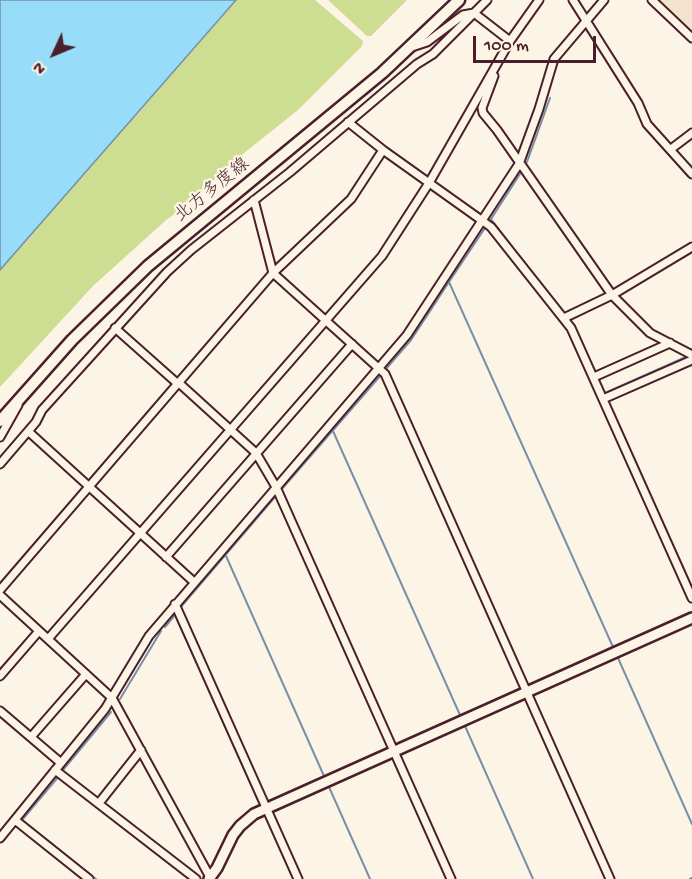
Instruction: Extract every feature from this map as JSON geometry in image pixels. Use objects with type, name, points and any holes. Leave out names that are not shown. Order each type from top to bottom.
[{"type":"main road","name":"北方多度線","points":[[0,421],[72,340],[148,266],[325,122],[407,50],[459,0]]},
{"type":"street","points":[[474,13],[478,0]]},
{"type":"street","points":[[0,464],[29,432],[42,410],[167,272],[417,64],[433,54],[486,0]]},
{"type":"street","points":[[48,639],[382,256],[429,183],[510,41],[539,0]]},
{"type":"street","points":[[573,0],[638,103],[647,124],[692,174]]},
{"type":"street","points":[[0,838],[112,698],[149,636],[406,335],[519,164],[537,117],[554,59],[604,0]]},
{"type":"street","points":[[652,0],[692,38]]},
{"type":"street","points":[[407,50],[427,42],[463,15],[474,13],[510,41]]},
{"type":"street","points":[[494,68],[496,72],[482,108],[519,164],[612,295],[650,333],[692,355]]},
{"type":"street","points":[[348,122],[383,150],[491,227],[571,327],[692,598]]},
{"type":"street","points":[[671,149],[692,133]]},
{"type":"street","points":[[210,878],[112,698],[0,592],[273,273],[351,199],[383,150]]},
{"type":"street","points":[[254,200],[273,273],[385,374],[610,879]]},
{"type":"street","points":[[564,318],[612,295],[692,247]]},
{"type":"street","points":[[115,328],[256,453],[276,487],[451,879]]},
{"type":"street","points":[[594,378],[670,343]]},
{"type":"street","points":[[166,556],[352,344]]},
{"type":"street","points":[[603,399],[692,360]]},
{"type":"street","points":[[0,437],[14,415],[23,394]]},
{"type":"street","points":[[29,432],[194,582]]},
{"type":"street","points":[[175,604],[298,879]]},
{"type":"street","points":[[210,878],[240,826],[254,814],[692,618]]},
{"type":"street","points":[[0,676],[39,631]]},
{"type":"street","points":[[30,737],[86,674]]},
{"type":"street","points":[[0,711],[61,763]]},
{"type":"street","points":[[99,803],[141,750]]},
{"type":"street","points":[[55,770],[196,879]]},
{"type":"street","points":[[15,820],[89,879]]},
{"type":"shaded area","points":[[654,0],[692,0],[692,35]]},
{"type":"green space","points":[[236,0],[315,0],[363,41],[362,46],[298,110],[219,173],[209,187],[165,221],[93,286],[0,387],[0,270]]},
{"type":"green space","points":[[328,0],[407,0],[371,36],[367,36]]},
{"type":"water","points":[[0,0],[236,0],[0,270]]},
{"type":"waterway","points":[[527,162],[550,98]]},
{"type":"waterway","points":[[510,244],[491,219],[520,174]]},
{"type":"waterway","points":[[485,228],[449,282],[613,647]]},
{"type":"waterway","points":[[385,370],[411,340],[449,282]]},
{"type":"waterway","points":[[605,393],[688,356]]},
{"type":"waterway","points":[[281,490],[381,375]]},
{"type":"waterway","points":[[333,431],[460,715]]},
{"type":"waterway","points":[[180,608],[275,497]]},
{"type":"waterway","points":[[226,556],[324,776]]},
{"type":"waterway","points":[[165,627],[175,615],[258,800]]},
{"type":"waterway","points":[[120,699],[161,631]]},
{"type":"waterway","points":[[618,658],[692,824]]},
{"type":"waterway","points":[[63,770],[111,712]]},
{"type":"waterway","points":[[465,726],[533,879]]},
{"type":"waterway","points":[[22,820],[59,776]]},
{"type":"waterway","points":[[329,787],[370,879]]},
{"type":"waterway","points":[[0,832],[16,814]]},
{"type":"waterway","points":[[21,819],[96,879]]},
{"type":"waterway","points":[[267,819],[294,879]]}]
